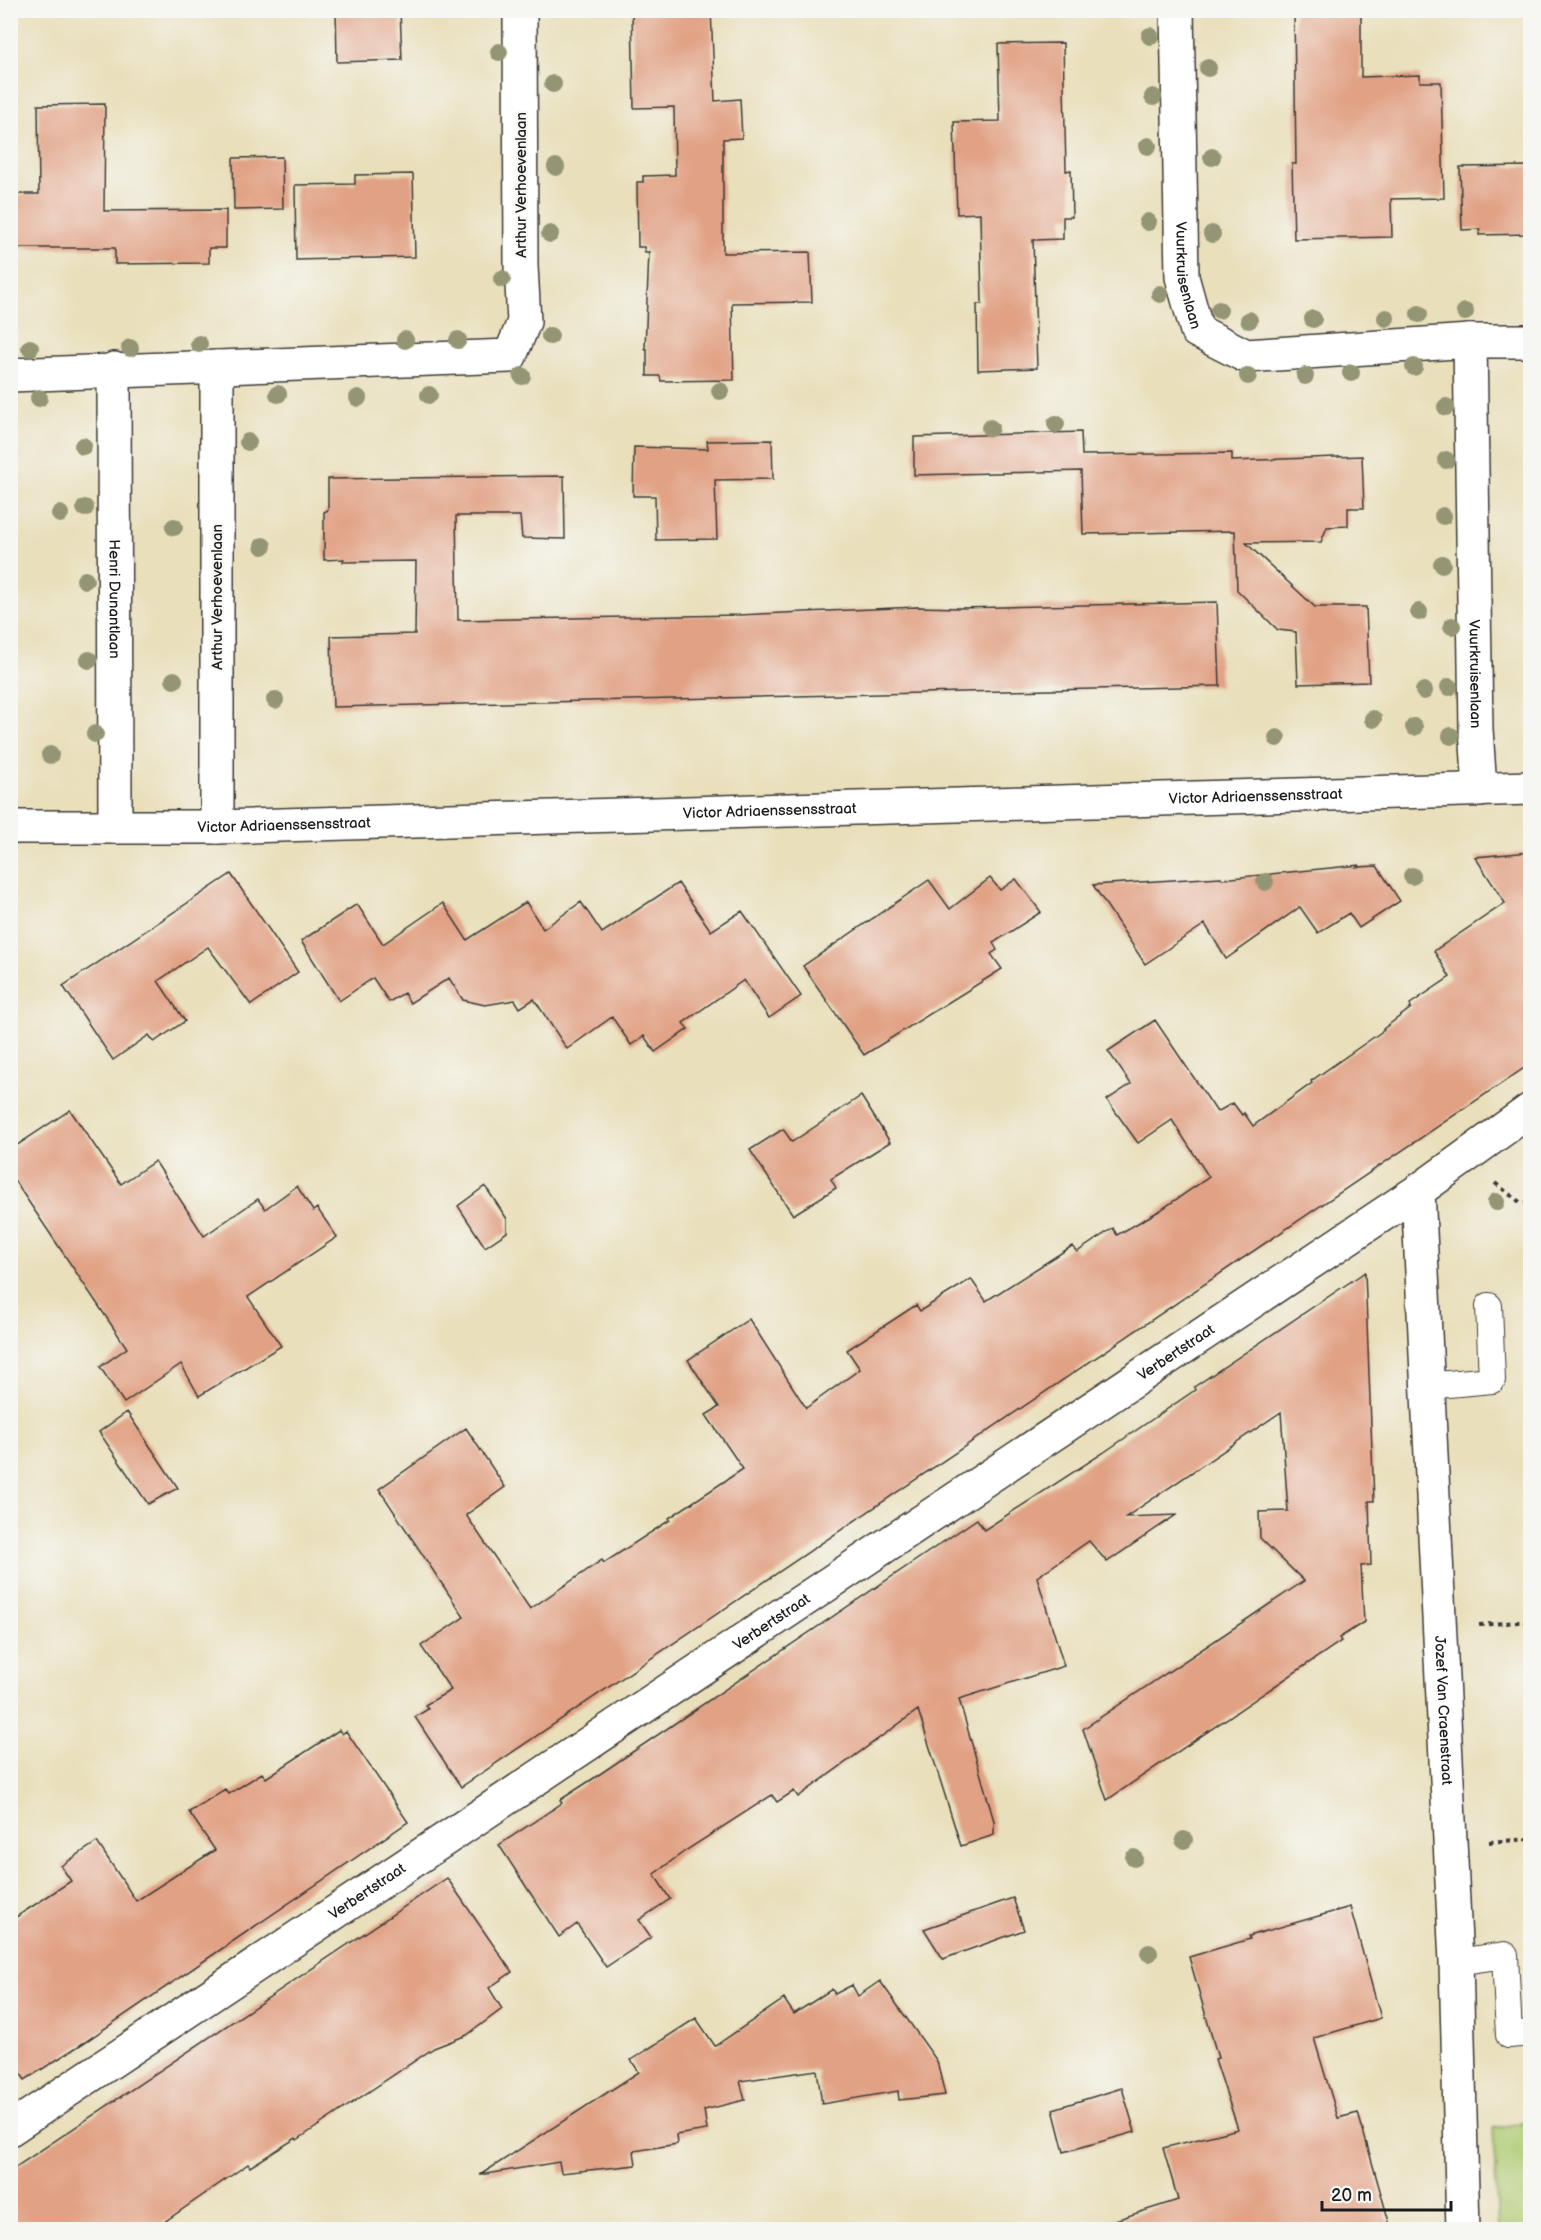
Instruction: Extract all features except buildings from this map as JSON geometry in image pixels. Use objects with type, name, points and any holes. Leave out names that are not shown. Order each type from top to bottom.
[{"type":"street","name":"Arthur Verhoevenlaan","points":[[217,827],[217,367],[510,356],[524,322],[521,266],[520,10]]},
{"type":"street","name":"Vuurkruisenlaan","points":[[1177,10],[1182,277],[1197,331],[1246,356],[1470,341],[1530,341]]},
{"type":"street","name":"Vuurkruisenlaan","points":[[1470,341],[1476,729],[1480,790]]},
{"type":"street","points":[[10,375],[114,369],[217,367]]},
{"type":"street","name":"Henri Dunantlaan","points":[[114,369],[116,827]]},
{"type":"street","name":"Victor Adriaenssensstraat","points":[[10,826],[217,827],[1530,788]]},
{"type":"street","name":"Verbertstraat","points":[[10,2129],[1418,1191],[1530,1110]]},
{"type":"street","name":"Jozef Van Craenstraat","points":[[1418,1191],[1456,1962],[1463,2229]]},
{"type":"lane","points":[[1426,1386],[1492,1380],[1489,1306]]},
{"type":"lane","points":[[1456,1962],[1505,1955],[1509,2035],[1530,2033]]},
{"type":"path","points":[[1440,1628],[1530,1621]]},
{"type":"green space","points":[[1530,2122],[1530,2229],[1498,2229],[1493,2128]]}]
